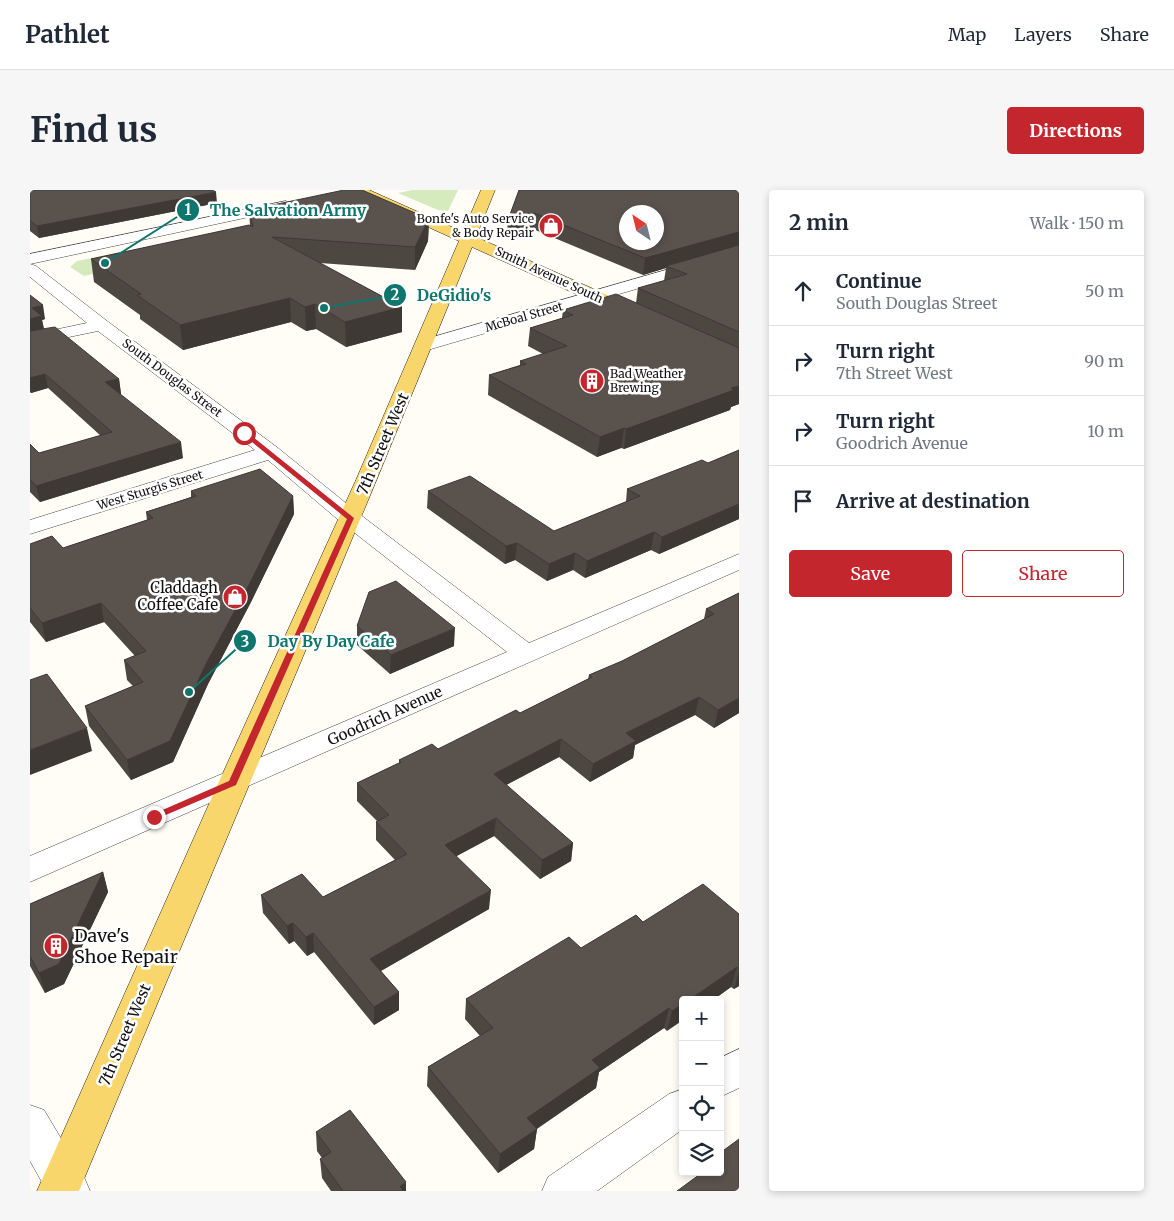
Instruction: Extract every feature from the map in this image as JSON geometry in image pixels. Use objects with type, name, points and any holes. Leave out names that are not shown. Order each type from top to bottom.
[{"type":"main road","name":"7th Street West","points":[[63,1188],[233,783],[425,345],[488,190]]},
{"type":"main road","name":"Smith Avenue South","points":[[354,191],[468,238],[649,321]]},
{"type":"street","points":[[30,259],[297,203]]},
{"type":"street","name":"McBoal Street","points":[[425,345],[739,254]]},
{"type":"street","name":"South Douglas Street","points":[[30,269],[270,452],[350,518],[527,654]]},
{"type":"street","points":[[30,340],[101,325]]},
{"type":"street","name":"West Sturgis Street","points":[[30,528],[270,452]]},
{"type":"street","name":"Goodrich Avenue","points":[[30,870],[739,561]]},
{"type":"street","points":[[724,1077],[739,1066]]},
{"type":"street","points":[[563,1191],[679,1109]]},
{"type":"street","points":[[30,1123],[63,1188]]},
{"type":"green space","points":[[412,190],[458,190],[448,211],[438,210],[398,193]]},
{"type":"green space","points":[[119,252],[136,264],[84,276],[70,267],[77,261]]},
{"type":"building","points":[[30,190],[212,190],[216,192],[37,226],[30,221]]},
{"type":"building","points":[[344,190],[362,190],[429,219],[415,247],[272,237],[402,307],[345,322],[315,304],[305,307],[290,298],[180,325],[137,295],[141,294],[91,259],[249,225],[253,227],[249,210]]},
{"type":"building","points":[[519,190],[739,190],[739,232],[645,258],[625,250],[664,250],[664,205],[619,205],[619,247],[534,213],[508,220]]},
{"type":"building","points":[[739,245],[739,332],[638,288],[687,274],[666,266]]},
{"type":"building","points":[[616,294],[739,348],[739,386],[731,388],[734,390],[600,437],[489,375],[526,364],[520,361],[567,346],[530,328],[573,315],[563,310]]},
{"type":"building","points":[[30,295],[43,305],[32,308],[42,316],[30,319]]},
{"type":"building","points":[[55,327],[119,379],[105,382],[181,442],[36,486],[30,479],[30,444],[39,453],[112,432],[45,374],[30,378],[30,331]]},
{"type":"building","points":[[739,450],[739,504],[662,537],[654,532],[587,561],[575,553],[549,564],[517,543],[506,546],[428,491],[470,476],[554,531],[640,496],[627,489],[702,460],[708,463]]},
{"type":"building","points":[[260,469],[293,496],[250,583],[206,664],[170,741],[127,760],[85,706],[143,682],[124,660],[146,651],[101,603],[42,623],[30,608],[30,544],[52,536],[63,548],[153,518],[146,512],[196,496],[191,491]]},
{"type":"building","points":[[396,581],[455,628],[391,655],[357,626],[369,592]]},
{"type":"building","points":[[739,593],[739,698],[718,710],[699,697],[626,733],[636,741],[593,764],[561,739],[494,774],[573,843],[542,860],[496,818],[445,845],[491,890],[370,959],[399,992],[374,1007],[313,933],[306,937],[293,923],[287,926],[261,895],[302,874],[323,897],[407,854],[376,822],[389,815],[357,783],[401,762],[399,760],[432,744],[438,749],[516,710],[520,713],[592,677],[589,675],[622,661],[714,614],[706,609]]},
{"type":"building","points":[[47,674],[87,728],[30,750],[30,680]]},
{"type":"building","points":[[103,872],[59,964],[39,973],[30,956],[30,904]]},
{"type":"building","points":[[703,884],[739,914],[739,969],[737,967],[695,996],[679,996],[679,1007],[672,1011],[669,1008],[592,1060],[600,1068],[527,1118],[537,1129],[500,1154],[428,1067],[493,1028],[466,999],[569,937],[581,948],[636,915],[643,922]]},
{"type":"building","points":[[350,1110],[406,1182],[400,1186],[403,1191],[343,1191],[320,1159],[331,1152],[316,1132]]},
{"type":"building","points":[[739,1139],[739,1191],[677,1191],[698,1176],[724,1176],[724,1150]]},
{"type":"place","name":"Bonfe's Auto Service & Body Repair","points":[[551,226]]},
{"type":"place","name":"The Salvation Army","points":[[105,263]]},
{"type":"place","name":"DeGidio's","points":[[324,308]]},
{"type":"place","name":"Bad Weather Brewing","points":[[592,381]]},
{"type":"place","name":"Claddagh Coffee Cafe","points":[[235,597]]},
{"type":"place","name":"Day By Day Cafe","points":[[189,692]]},
{"type":"place","name":"Dave's Shoe Repair","points":[[56,946]]},
{"type":"route","points":[[154,817],[233,783],[350,518],[244,433]]}]
